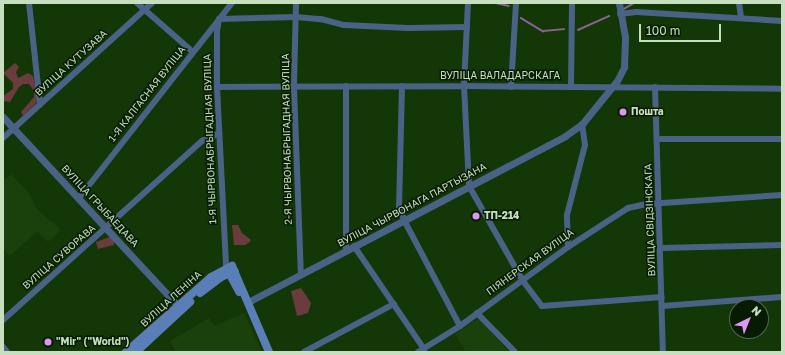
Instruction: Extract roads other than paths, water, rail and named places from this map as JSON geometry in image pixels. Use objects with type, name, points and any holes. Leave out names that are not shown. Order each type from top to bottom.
[{"type":"main road","name":"ВУЛІЦА ЛЕНІНА","points":[[136,352],[211,277],[230,269]]},
{"type":"main road","name":"ВУЛІЦА ЛЕНІНА","points":[[126,352],[179,308],[230,269]]},
{"type":"main road","name":"1-Я ЧЫРВОНАБРЫГАДНАЯ ВУЛІЦА","points":[[230,269],[238,290],[248,302]]},
{"type":"main road","name":"1-Я ЧЫРВОНАБРЫГАДНАЯ ВУЛІЦА","points":[[230,269],[248,302]]},
{"type":"main road","points":[[207,287],[222,281],[228,282],[238,290]]},
{"type":"main road","points":[[248,302],[269,352]]},
{"type":"street","points":[[29,3],[40,104]]},
{"type":"street","points":[[137,3],[192,52]]},
{"type":"street","name":"ВУЛІЦА КУТУЗАВА","points":[[3,138],[145,11],[152,3]]},
{"type":"street","name":"1-Я КАЛГАСНАЯ ВУЛІЦА","points":[[79,198],[192,52],[232,3]]},
{"type":"street","name":"2-Я ЧЫРВОНАБРЫГАДНАЯ ВУЛІЦА","points":[[296,3],[294,87],[301,275]]},
{"type":"street","points":[[468,3],[464,86],[469,186],[523,281],[542,306],[662,297]]},
{"type":"street","points":[[511,87],[516,3]]},
{"type":"street","points":[[571,86],[572,3]]},
{"type":"street","name":"ВУЛІЦА ЧЫРВОНАГА ПАРТЫЗАНА","points":[[248,302],[565,136],[582,124],[612,88],[622,73],[625,58],[625,37],[619,3]]},
{"type":"street","points":[[739,3],[741,17]]},
{"type":"street","points":[[620,14],[636,12],[782,20]]},
{"type":"street","points":[[219,19],[296,16],[321,19],[344,25],[408,28],[467,27]]},
{"type":"street","name":"1-Я ЧЫРВОНАБРЫГАДНАЯ ВУЛІЦА","points":[[219,19],[217,31],[219,133],[226,258],[230,269]]},
{"type":"street","points":[[346,86],[346,251]]},
{"type":"street","points":[[402,86],[399,206],[404,220],[460,326]]},
{"type":"street","name":"ВУЛІЦА ВАЛАДАРСКАГА","points":[[217,87],[571,86],[612,88],[656,87],[782,89]]},
{"type":"street","name":"ВУЛІЦА СВІДЗІНСКАГА","points":[[656,87],[663,352]]},
{"type":"street","name":"ВУЛІЦА ГРЫБАЕДАВА","points":[[3,117],[107,228],[179,308]]},
{"type":"street","points":[[568,247],[567,215],[585,145],[586,135],[582,124]]},
{"type":"street","name":"ВУЛІЦА СУВОРАВА","points":[[3,320],[202,141],[219,133]]},
{"type":"street","points":[[657,139],[782,139]]},
{"type":"street","name":"ПІЯНЕРСКАЯ ВУЛІЦА","points":[[421,350],[460,326],[568,247],[628,208],[659,203],[782,195]]},
{"type":"street","points":[[660,248],[782,245]]},
{"type":"street","points":[[354,246],[394,304],[421,350]]},
{"type":"street","points":[[662,306],[782,297]]},
{"type":"street","points":[[304,352],[394,304]]},
{"type":"street","points":[[478,313],[515,352]]},
{"type":"street","points":[[3,347],[7,352]]},
{"type":"waterway","points":[[496,3],[509,6]]},
{"type":"waterway","points":[[624,9],[634,3]]},
{"type":"waterway","points":[[578,30],[609,16]]},
{"type":"waterway","points":[[521,18],[543,31],[564,29]]},
{"type":"place","name":"Пошта","points":[[623,112]]},
{"type":"place","name":"ТП-214","points":[[476,216]]},
{"type":"place","name":"\"Mir\" (\"World\")","points":[[48,342]]}]
